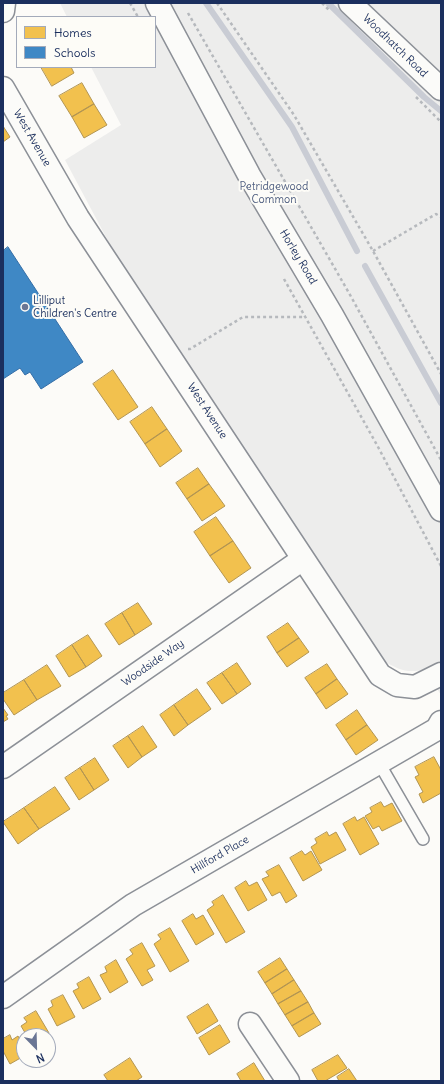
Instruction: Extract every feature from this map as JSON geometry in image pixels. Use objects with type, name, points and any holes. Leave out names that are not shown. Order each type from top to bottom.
[{"type":"street","points":[[3,11],[4,3]]},
{"type":"street","name":"Horley Road","points":[[156,3],[249,175],[332,315],[441,510]]},
{"type":"street","name":"Woodhatch Road","points":[[350,3],[441,89]]},
{"type":"street","name":"West Avenue","points":[[3,88],[78,218],[380,674],[397,685],[415,687],[440,680]]},
{"type":"street","name":"Woodside Way","points":[[3,767],[303,559]]},
{"type":"street","name":"Hillford Place","points":[[3,997],[133,905],[437,729],[441,722]]},
{"type":"street","points":[[250,1024],[288,1081]]},
{"type":"lane","points":[[379,763],[423,839]]},
{"type":"path","points":[[130,3],[137,16]]},
{"type":"path","points":[[217,3],[294,115],[373,251],[441,374]]},
{"type":"path","points":[[186,9],[349,293],[441,460]]},
{"type":"path","points":[[373,251],[436,214],[441,217]]},
{"type":"path","points":[[282,276],[377,445],[441,566]]},
{"type":"path","points":[[169,355],[173,349],[190,348],[243,317],[305,317],[332,315]]},
{"type":"green space","name":"Petridgewood Common","points":[[60,3],[441,3],[441,695],[425,670],[402,670],[382,660],[166,335],[115,254],[65,160],[121,125],[92,68],[156,68],[156,16],[66,16]]},
{"type":"building: Homes","points":[[42,68],[72,68],[74,73],[52,86]]},
{"type":"building: Homes","points":[[82,83],[94,104],[72,117],[59,96]]},
{"type":"building: Homes","points":[[94,104],[107,125],[84,138],[72,117]]},
{"type":"building: Homes","points":[[3,126],[10,137],[3,142]]},
{"type":"building: Homes","points":[[113,370],[138,407],[118,420],[93,384]]},
{"type":"building: Homes","points":[[152,407],[167,429],[145,444],[130,422]]},
{"type":"building: Homes","points":[[167,429],[182,451],[160,467],[145,444]]},
{"type":"building: Homes","points":[[198,468],[209,484],[187,499],[176,483]]},
{"type":"building: Homes","points":[[209,484],[225,506],[202,521],[187,499]]},
{"type":"building: Homes","points":[[216,517],[233,541],[210,556],[194,532]]},
{"type":"building: Homes","points":[[233,541],[251,568],[229,583],[210,556]]},
{"type":"building: Homes","points":[[138,603],[152,624],[135,635],[122,613]]},
{"type":"building: Homes","points":[[122,613],[135,635],[119,645],[105,624]]},
{"type":"building: Homes","points":[[288,623],[299,638],[277,653],[267,637]]},
{"type":"building: Homes","points":[[88,635],[102,656],[86,667],[72,645]]},
{"type":"building: Homes","points":[[299,638],[309,652],[287,667],[277,653]]},
{"type":"building: Homes","points":[[72,645],[86,667],[69,677],[56,656]]},
{"type":"building: Homes","points":[[237,663],[251,684],[237,694],[222,673]]},
{"type":"building: Homes","points":[[327,664],[337,679],[316,694],[305,678]]},
{"type":"building: Homes","points":[[47,665],[61,686],[37,700],[24,680]]},
{"type":"building: Homes","points":[[222,673],[237,694],[222,704],[207,683]]},
{"type":"building: Homes","points":[[337,679],[348,694],[326,709],[316,694]]},
{"type":"building: Homes","points":[[24,680],[37,700],[14,715],[3,699],[3,693]]},
{"type":"building: Homes","points":[[197,689],[211,709],[188,725],[174,705]]},
{"type":"building: Homes","points":[[174,705],[188,725],[174,736],[160,715]]},
{"type":"building: Homes","points":[[3,708],[8,715],[6,716],[8,719],[3,722]]},
{"type":"building: Homes","points":[[357,710],[367,725],[346,740],[336,725]]},
{"type":"building: Homes","points":[[367,725],[378,740],[356,755],[346,740]]},
{"type":"building: Homes","points":[[143,726],[157,747],[142,757],[128,736]]},
{"type":"building: Homes","points":[[128,736],[142,757],[128,768],[113,746]]},
{"type":"building: Homes","points":[[434,757],[441,770],[441,793],[423,803],[419,794],[423,792],[415,777],[419,775],[415,767]]},
{"type":"building: Homes","points":[[95,758],[109,780],[94,790],[80,768]]},
{"type":"building: Homes","points":[[80,768],[94,790],[79,800],[65,778]]},
{"type":"building: Homes","points":[[55,787],[70,809],[39,829],[24,808]]},
{"type":"building: Homes","points":[[381,802],[384,807],[392,803],[402,821],[382,831],[379,826],[373,829],[365,816],[372,812],[370,808]]},
{"type":"building: Homes","points":[[24,808],[39,829],[18,844],[3,822]]},
{"type":"building: Homes","points":[[355,817],[357,821],[364,817],[379,844],[360,855],[343,824]]},
{"type":"building: Homes","points":[[327,832],[329,836],[336,832],[346,850],[320,864],[311,847],[317,843],[315,839]]},
{"type":"building: Homes","points":[[302,851],[305,855],[311,851],[322,870],[303,881],[290,858]]},
{"type":"building: Homes","points":[[279,865],[297,896],[286,903],[280,892],[272,896],[262,879],[269,876],[266,872]]},
{"type":"building: Homes","points":[[246,881],[249,886],[257,882],[267,900],[248,911],[235,888]]},
{"type":"building: Homes","points":[[223,895],[245,932],[226,943],[207,910],[214,905],[212,902]]},
{"type":"building: Homes","points":[[193,914],[196,919],[203,915],[214,934],[196,945],[182,921]]},
{"type":"building: Homes","points":[[170,928],[189,961],[170,972],[154,944],[161,939],[158,935]]},
{"type":"building: Homes","points":[[142,943],[155,966],[147,970],[153,980],[142,986],[126,959],[133,954],[130,950]]},
{"type":"building: Homes","points":[[280,958],[287,969],[265,983],[258,972]]},
{"type":"building: Homes","points":[[116,960],[128,982],[110,993],[100,975],[107,972],[105,967]]},
{"type":"building: Homes","points":[[287,969],[294,980],[272,994],[265,983]]},
{"type":"building: Homes","points":[[89,977],[101,999],[83,1009],[73,991],[79,988],[77,984]]},
{"type":"building: Homes","points":[[294,980],[301,991],[278,1004],[272,994]]},
{"type":"building: Homes","points":[[301,991],[308,1002],[285,1015],[278,1004]]},
{"type":"building: Homes","points":[[63,995],[75,1017],[57,1026],[48,1009],[53,1006],[51,1001]]},
{"type":"building: Homes","points":[[308,1002],[314,1013],[292,1026],[285,1015]]},
{"type":"building: Homes","points":[[208,1004],[218,1021],[197,1034],[187,1017]]},
{"type":"building: Homes","points":[[36,1011],[46,1028],[22,1028],[21,1026],[27,1022],[24,1018]]},
{"type":"building: Homes","points":[[314,1013],[321,1024],[299,1037],[292,1026]]},
{"type":"building: Homes","points":[[220,1025],[230,1042],[209,1055],[199,1038]]},
{"type":"building: Homes","points":[[10,1035],[12,1040],[16,1037],[16,1061],[10,1064],[3,1051],[3,1039]]},
{"type":"building: Homes","points":[[338,1055],[347,1068],[325,1081],[318,1081],[312,1070]]},
{"type":"building: Homes","points":[[130,1058],[142,1077],[136,1081],[108,1081],[104,1075]]},
{"type":"building: Homes","points":[[254,1063],[265,1081],[241,1081],[237,1074]]},
{"type":"building: Homes","points":[[349,1069],[357,1081],[339,1081],[337,1077]]},
{"type":"building: Schools","name":"Lilliput Children's Centre","points":[[8,247],[83,362],[41,389],[30,372],[25,375],[20,368],[3,379],[3,251]]},
{"type":"waterway","points":[[206,3],[292,127],[357,251]]},
{"type":"waterway","points":[[328,3],[424,97],[441,111]]},
{"type":"waterway","points":[[365,266],[441,403]]},
{"type":"place","name":"Lilliput Children's Centre","points":[[25,307]]}]
